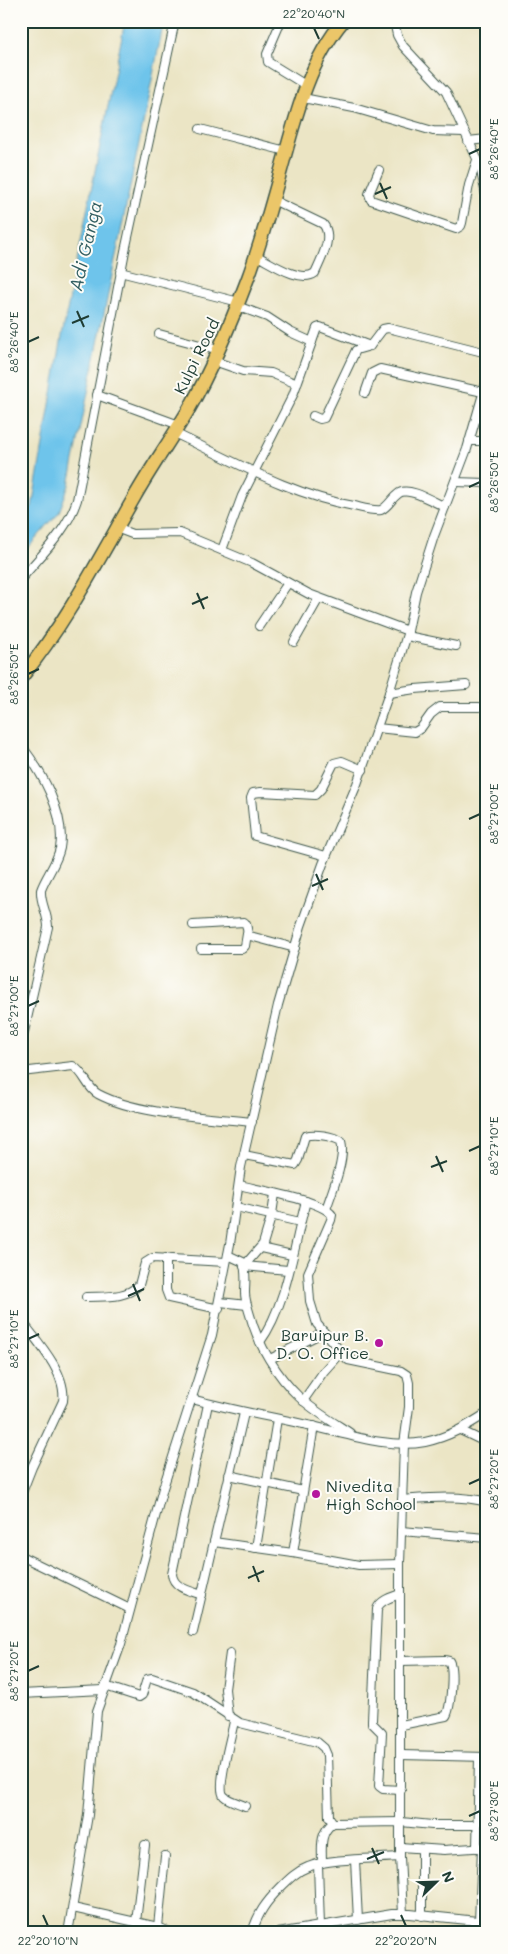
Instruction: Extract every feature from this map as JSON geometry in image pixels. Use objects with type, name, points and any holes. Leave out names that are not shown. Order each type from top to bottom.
[{"type":"main road","name":"Kulpi Road","points":[[21,678],[47,644],[176,429],[216,355],[238,304],[255,255],[305,92],[321,52],[343,21]]},
{"type":"street","points":[[21,579],[56,537],[72,513],[77,500],[120,272],[175,21]]},
{"type":"street","points":[[281,21],[268,54],[268,62],[305,92],[432,131],[464,132]]},
{"type":"street","points":[[394,21],[397,35],[403,46],[446,92],[468,141],[484,169],[487,201]]},
{"type":"street","points":[[200,129],[286,151]]},
{"type":"street","points":[[468,141],[487,139]]},
{"type":"street","points":[[379,170],[369,194],[371,200],[456,229],[462,223],[469,185],[478,160]]},
{"type":"street","points":[[255,255],[294,274],[306,277],[315,272],[327,240],[327,228],[323,224],[273,200]]},
{"type":"street","points":[[120,272],[238,304],[267,317],[290,332],[312,342]]},
{"type":"street","points":[[222,550],[242,496],[297,384],[319,327],[370,346]]},
{"type":"street","points":[[313,416],[322,419],[326,416],[356,350],[370,346],[383,329],[388,328],[487,353]]},
{"type":"street","points":[[159,334],[216,355],[243,371],[271,373],[297,384]]},
{"type":"street","points":[[364,393],[372,373],[380,369],[483,392]]},
{"type":"street","points":[[68,1933],[88,1815],[96,1719],[104,1688],[121,1644],[163,1488],[192,1400],[219,1305],[244,1155],[278,1004],[326,856],[363,770],[389,693],[408,633],[416,592],[469,441],[487,380]]},
{"type":"street","points":[[97,395],[176,429],[254,472],[311,496],[341,504],[381,510],[400,492],[405,490],[445,507]]},
{"type":"street","points":[[469,441],[487,441]]},
{"type":"street","points":[[455,482],[487,483]]},
{"type":"street","points":[[116,528],[132,534],[180,534],[264,568],[288,583],[319,598],[408,633],[456,646]]},
{"type":"street","points":[[259,626],[288,583]]},
{"type":"street","points":[[294,642],[319,598]]},
{"type":"street","points":[[389,693],[466,685]]},
{"type":"street","points":[[377,728],[415,732],[440,707],[479,707]]},
{"type":"street","points":[[21,745],[42,774],[46,783],[58,820],[61,838],[58,852],[41,893],[48,927],[21,1044]]},
{"type":"street","points":[[326,856],[255,836],[252,794],[261,792],[315,795],[321,789],[334,763],[342,761],[363,770]]},
{"type":"street","points":[[193,925],[241,921],[247,925],[245,946],[242,949],[201,949]]},
{"type":"street","points":[[247,934],[295,948]]},
{"type":"street","points":[[21,1072],[73,1066],[81,1072],[91,1089],[97,1094],[132,1107],[252,1122]]},
{"type":"street","points":[[244,1155],[295,1165],[305,1136],[313,1135],[341,1141],[342,1148],[337,1177],[326,1209]]},
{"type":"street","points":[[239,1185],[306,1201],[326,1209],[332,1215],[309,1268],[310,1301],[315,1320],[348,1360],[401,1370],[409,1382],[409,1413],[404,1444],[400,1564],[400,1857],[403,1914]]},
{"type":"street","points":[[244,1266],[265,1241],[275,1194]]},
{"type":"street","points":[[260,1342],[272,1324],[282,1297],[306,1201]]},
{"type":"street","points":[[236,1207],[300,1222]]},
{"type":"street","points":[[260,1248],[292,1255]]},
{"type":"street","points":[[86,1297],[127,1294],[140,1285],[148,1260],[153,1258],[227,1258],[239,1260],[244,1266],[247,1305],[260,1342],[270,1359],[292,1390],[303,1401],[356,1436]]},
{"type":"street","points":[[166,1258],[166,1290],[169,1298],[219,1305],[247,1305]]},
{"type":"street","points":[[244,1266],[288,1270]]},
{"type":"street","points":[[21,1320],[60,1376],[64,1393],[63,1401],[21,1495]]},
{"type":"street","points":[[270,1359],[324,1332]]},
{"type":"street","points":[[303,1401],[324,1371],[341,1352]]},
{"type":"street","points":[[192,1400],[244,1413],[404,1444],[424,1442],[451,1435],[487,1413]]},
{"type":"street","points":[[202,1595],[176,1584],[172,1580],[172,1574],[208,1404]]},
{"type":"street","points":[[193,1632],[244,1413]]},
{"type":"street","points":[[256,1548],[277,1418]]},
{"type":"street","points":[[293,1553],[314,1426]]},
{"type":"street","points":[[460,1430],[487,1443]]},
{"type":"street","points":[[229,1475],[303,1491]]},
{"type":"street","points":[[402,1500],[454,1498],[487,1502]]},
{"type":"street","points":[[401,1531],[487,1538]]},
{"type":"street","points":[[214,1542],[293,1553],[359,1565],[400,1564]]},
{"type":"street","points":[[21,1556],[130,1609]]},
{"type":"street","points":[[400,1594],[380,1603],[377,1609],[372,1723],[382,1733],[379,1787],[401,1790]]},
{"type":"street","points":[[230,1653],[225,1689],[231,1718],[221,1791],[226,1798],[245,1806]]},
{"type":"street","points":[[400,1661],[444,1660],[449,1661],[452,1669],[449,1708],[446,1716],[401,1725]]},
{"type":"street","points":[[21,1694],[104,1688],[139,1697],[142,1695],[147,1678],[152,1678],[194,1692],[231,1718],[322,1745],[327,1755],[329,1817],[332,1823]]},
{"type":"street","points":[[278,1933],[403,1914],[483,1922],[482,1848],[477,1825],[483,1757],[401,1755]]},
{"type":"street","points":[[320,1926],[320,1863],[323,1835],[332,1823],[400,1822],[432,1825],[477,1825]]},
{"type":"street","points":[[136,1922],[145,1845]]},
{"type":"street","points":[[400,1847],[422,1849],[482,1848]]},
{"type":"street","points":[[422,1849],[422,1916]]},
{"type":"street","points":[[158,1927],[166,1856]]},
{"type":"street","points":[[252,1933],[260,1911],[268,1899],[297,1872],[320,1863],[400,1857]]},
{"type":"street","points":[[355,1860],[358,1920]]},
{"type":"street","points":[[73,1908],[158,1927],[172,1933]]},
{"type":"water","name":"Adi Ganga","points":[[125,21],[164,21],[69,485],[59,512],[21,556],[21,518],[32,507],[62,336]]},
{"type":"place","name":"Baruipur B. D. O. Office","points":[[379,1343]]},
{"type":"place","name":"Nivedita High School","points":[[316,1494]]}]
